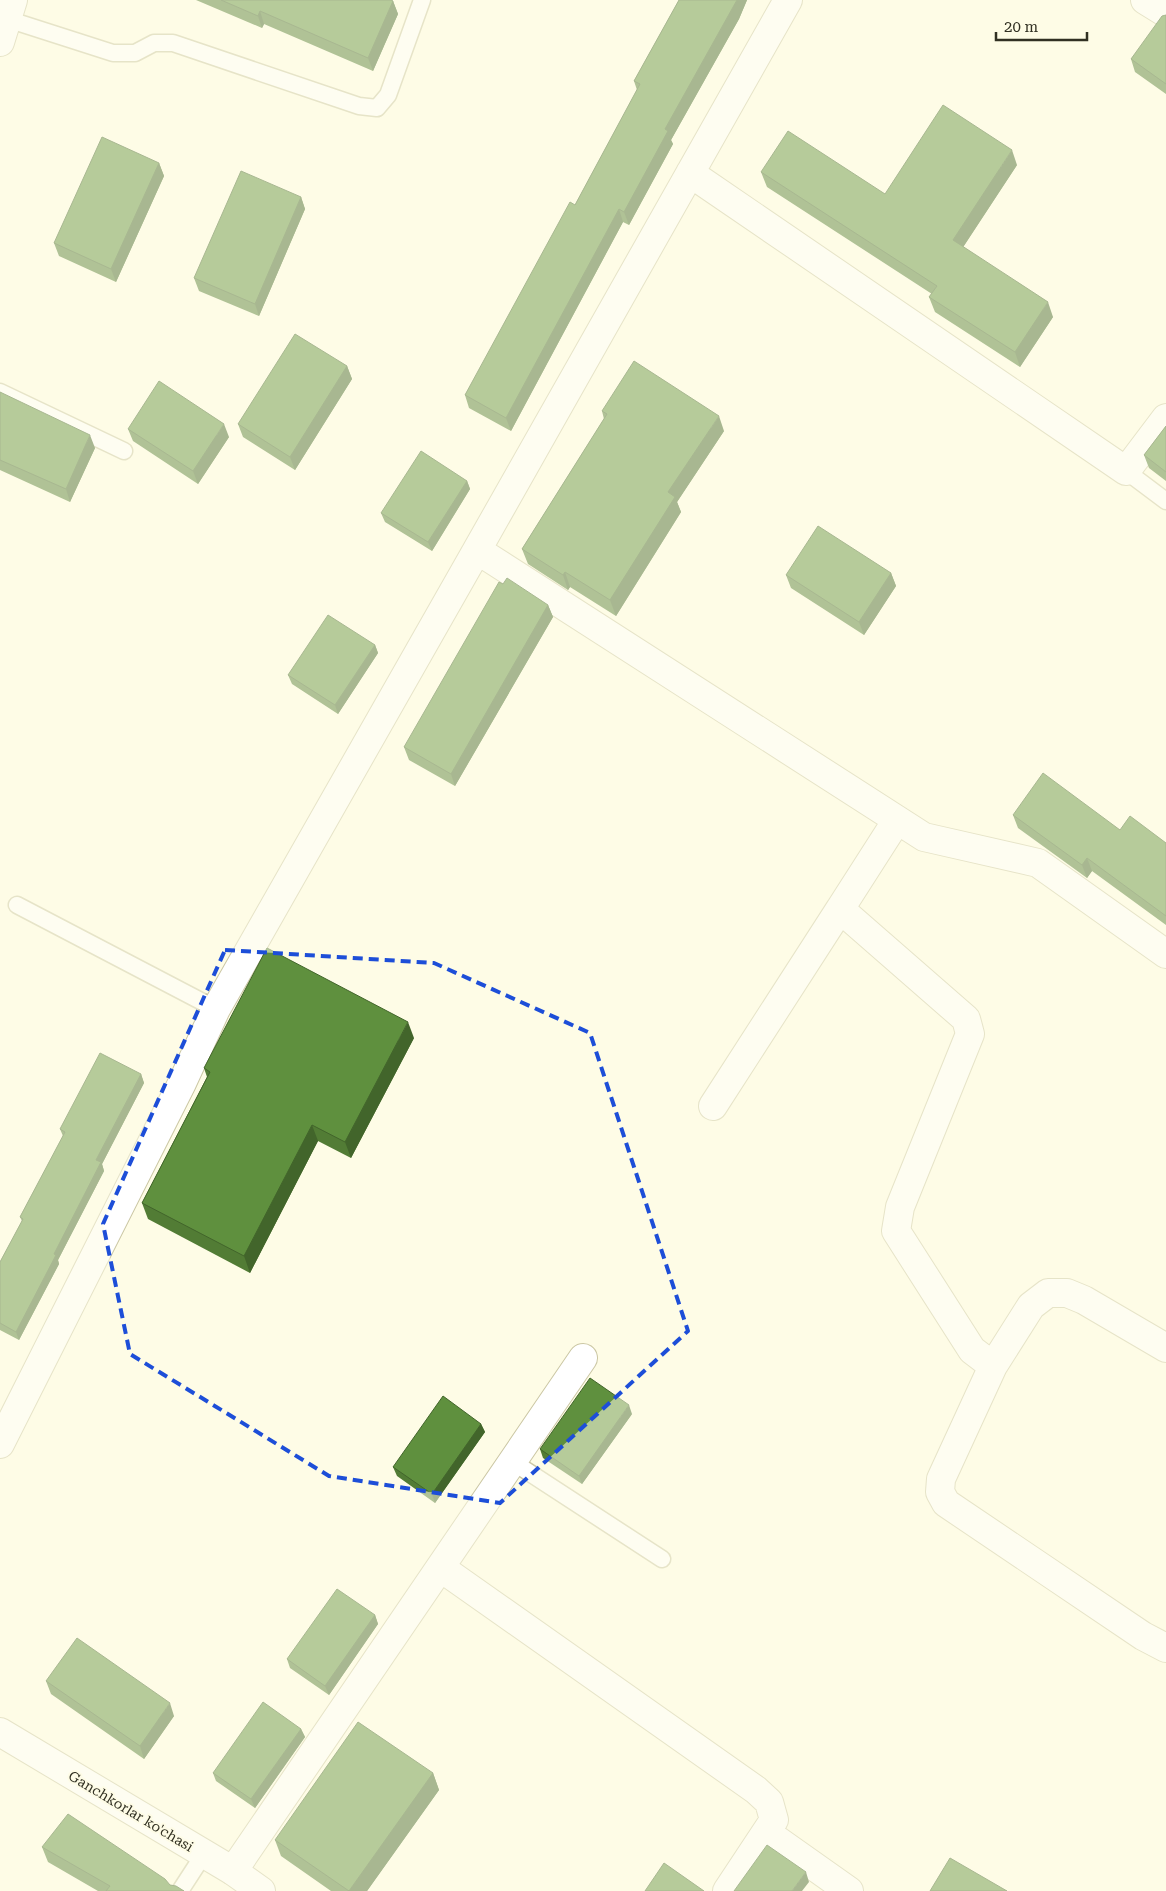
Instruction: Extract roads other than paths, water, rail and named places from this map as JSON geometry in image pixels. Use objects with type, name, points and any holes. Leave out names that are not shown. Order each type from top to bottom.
[{"type":"street","points":[[0,1444],[177,1092],[216,1010],[788,0]]},
{"type":"street","points":[[1145,0],[1166,13]]},
{"type":"street","points":[[690,173],[1126,472],[1166,418]]},
{"type":"street","points":[[476,550],[924,837],[1038,863],[1166,954]]},
{"type":"street","points":[[713,1106],[897,820]]},
{"type":"street","points":[[840,909],[966,1019],[970,1034],[900,1207],[896,1231],[972,1350],[993,1366]]},
{"type":"street","points":[[1166,1348],[1084,1300],[1067,1293],[1048,1293],[1031,1306],[993,1366],[941,1479],[940,1492],[946,1503],[1142,1636],[1166,1648]]},
{"type":"street","points":[[233,1871],[583,1358]]},
{"type":"street","points":[[440,1568],[756,1790],[769,1802],[774,1820],[727,1891]]},
{"type":"street","name":"Ganchkorlar ko'chasi","points":[[0,1732],[233,1871],[261,1891]]},
{"type":"street","points":[[767,1833],[849,1891]]},
{"type":"lane","points":[[7,20],[113,53],[135,53],[154,44],[173,43],[359,106],[377,108],[388,95],[422,0]]},
{"type":"lane","points":[[0,392],[124,451]]},
{"type":"lane","points":[[1126,472],[1166,501]]},
{"type":"lane","points":[[18,905],[216,1010]]},
{"type":"lane","points":[[513,1462],[662,1559]]},
{"type":"lane","points":[[180,1891],[204,1854]]}]
